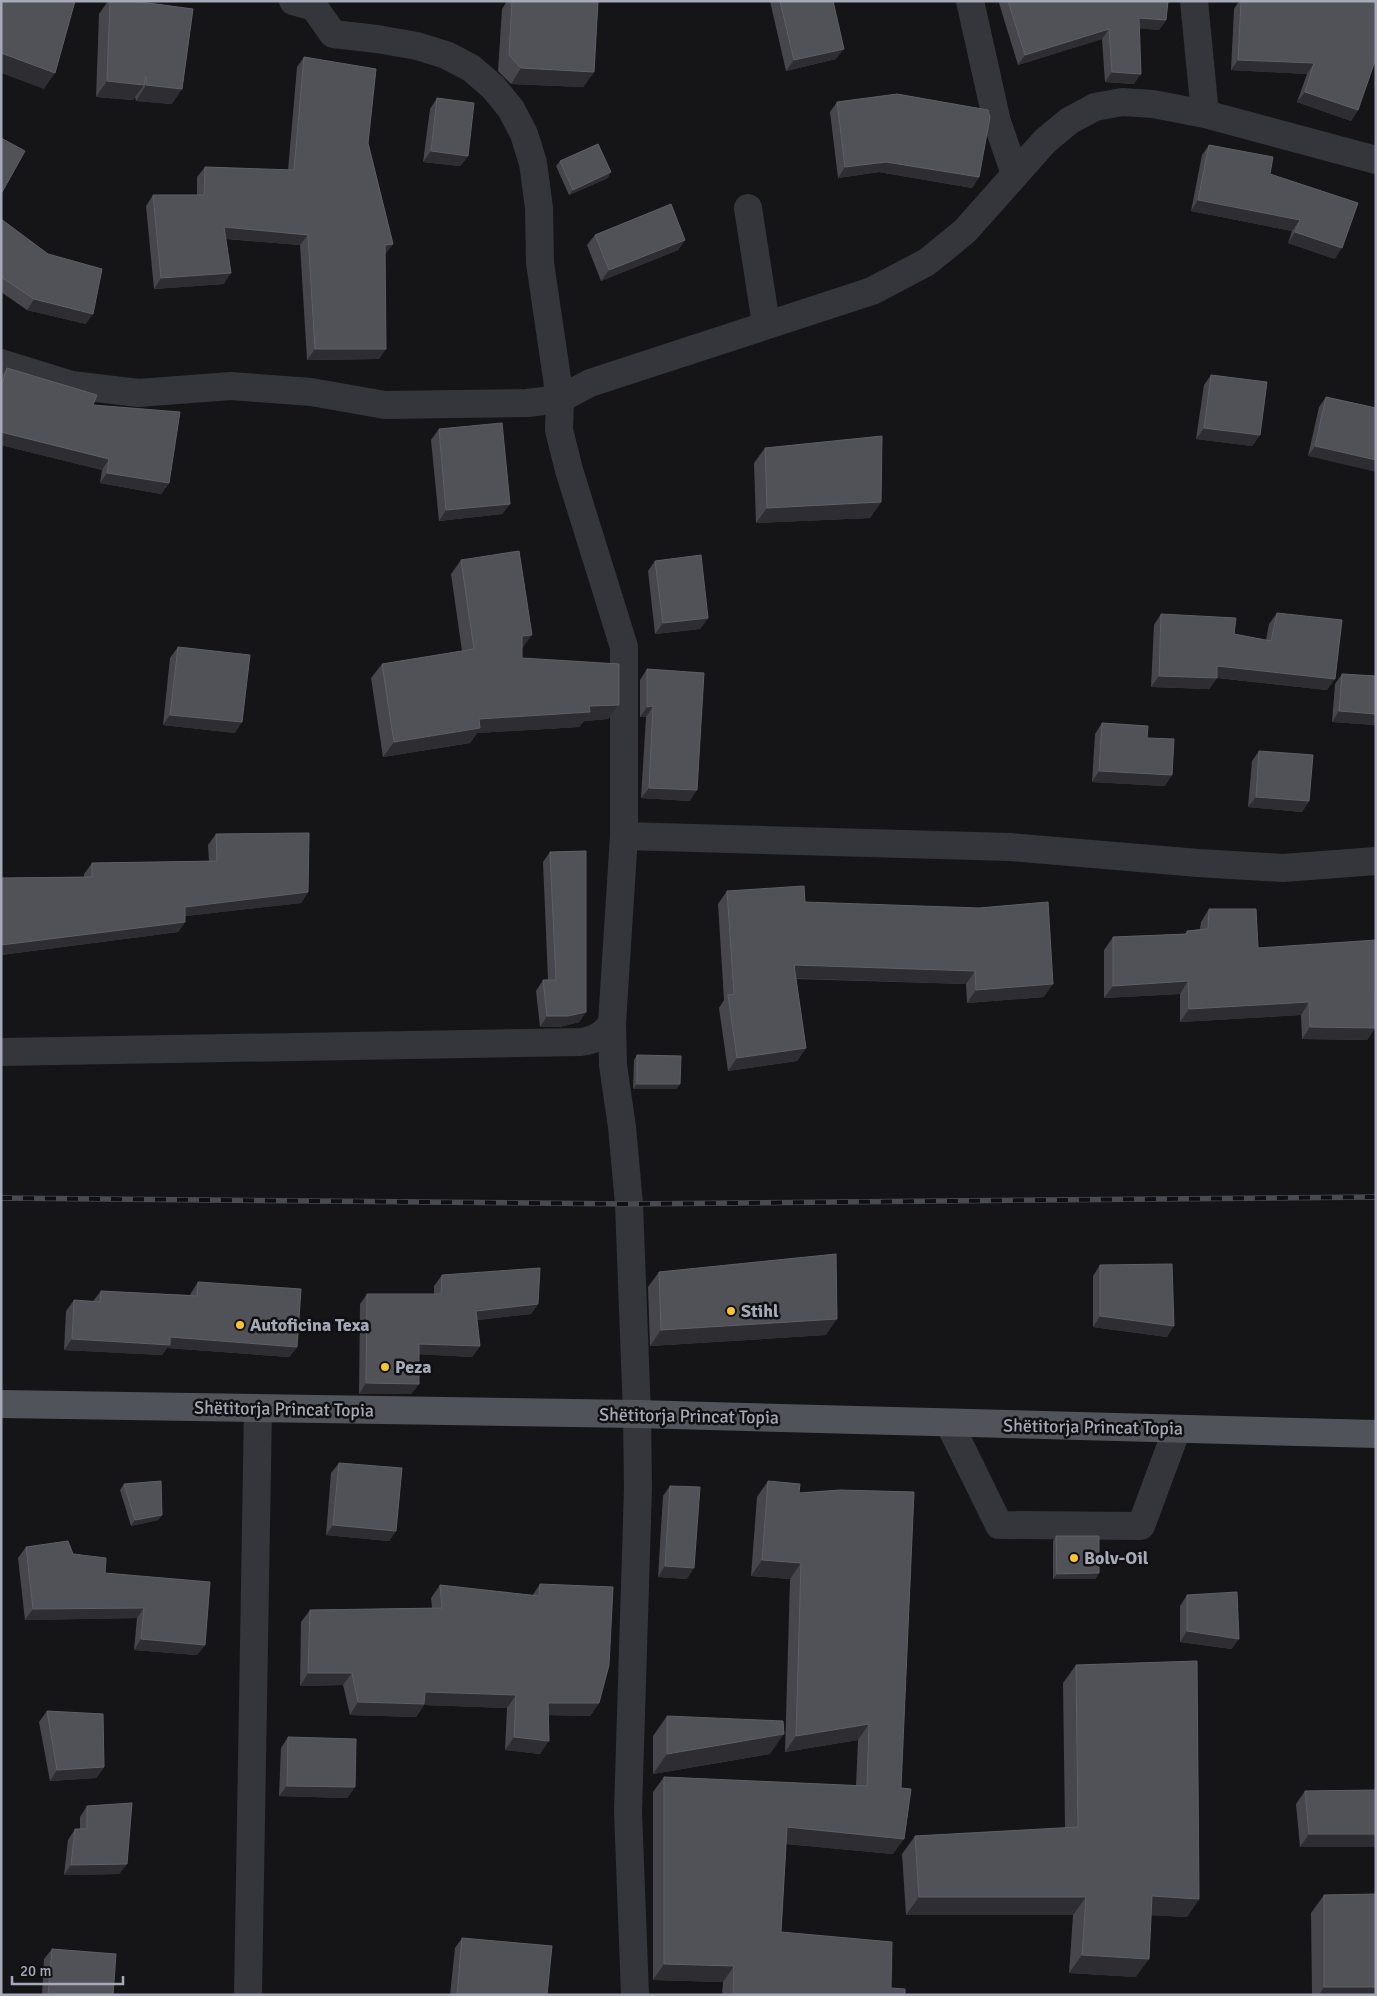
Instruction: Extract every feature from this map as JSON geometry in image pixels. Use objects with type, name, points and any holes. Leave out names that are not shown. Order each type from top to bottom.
[{"type":"main road","name":"Shëtitorja Princat Topia","points":[[1,1404],[637,1414],[1376,1434]]},
{"type":"street","points":[[293,1],[314,7],[333,34],[417,46],[446,55],[471,68],[493,87],[510,109],[524,134],[533,163],[539,208],[540,263],[560,399],[559,430],[624,647],[624,836],[612,1023],[613,1065],[622,1127],[629,1204],[637,1414],[638,1488],[628,1811],[635,1995]]},
{"type":"street","points":[[970,1],[997,122],[1015,174]]},
{"type":"street","points":[[1194,1],[1205,114]]},
{"type":"street","points":[[1,363],[72,385],[138,393],[231,386],[311,392],[386,405],[527,403],[560,399],[590,383],[766,324],[872,291],[927,262],[965,231],[1045,141],[1069,121],[1095,107],[1122,102],[1153,104],[1205,114],[1376,160]]},
{"type":"street","points":[[748,208],[766,324]]},
{"type":"street","points":[[624,836],[1010,847],[1198,863],[1283,868],[1376,861]]},
{"type":"street","points":[[1,1052],[581,1042],[599,1036],[612,1023]]},
{"type":"street","points":[[581,1042],[598,1051],[613,1065]]},
{"type":"street","points":[[248,1995],[258,1408]]},
{"type":"street","points":[[949,1423],[998,1525],[1141,1526],[1177,1429]]},
{"type":"building","points":[[1,1],[75,1],[55,73],[1,53]]},
{"type":"building","points":[[110,1],[133,1],[193,9],[182,89],[146,85],[146,76],[144,85],[107,81]]},
{"type":"building","points":[[512,1],[598,1],[594,72],[521,68],[509,55]]},
{"type":"building","points":[[780,1],[833,1],[844,49],[794,60]]},
{"type":"building","points":[[1008,1],[1168,1],[1166,20],[1139,18],[1141,74],[1112,72],[1109,29],[1025,55]]},
{"type":"building","points":[[1241,1],[1376,1],[1376,58],[1358,110],[1305,92],[1314,63],[1238,60]]},
{"type":"building","points":[[304,57],[376,69],[368,143],[393,244],[385,245],[386,349],[315,349],[308,235],[224,227],[231,273],[161,278],[153,195],[204,195],[205,167],[294,170]]},
{"type":"building","points":[[897,94],[988,110],[990,117],[979,177],[886,162],[845,167],[837,102]]},
{"type":"building","points":[[437,98],[474,103],[468,156],[431,151]]},
{"type":"building","points":[[1,138],[25,151],[1,194]]},
{"type":"building","points":[[598,144],[611,172],[573,190],[560,161]]},
{"type":"building","points":[[1209,145],[1273,157],[1270,174],[1358,203],[1342,248],[1295,232],[1300,220],[1198,200]]},
{"type":"building","points":[[671,204],[685,240],[609,270],[595,235]]},
{"type":"building","points":[[1,219],[48,254],[102,269],[93,314],[34,299],[1,277]]},
{"type":"building","points":[[7,368],[97,395],[93,405],[180,412],[169,483],[107,473],[109,459],[1,432],[1,387]]},
{"type":"building","points":[[1211,375],[1267,382],[1260,435],[1204,428]]},
{"type":"building","points":[[1326,397],[1376,408],[1376,460],[1315,446]]},
{"type":"building","points":[[502,423],[510,504],[446,510],[439,429]]},
{"type":"building","points":[[882,436],[881,502],[767,508],[765,448]]},
{"type":"building","points":[[519,551],[532,635],[522,636],[522,658],[619,664],[619,705],[589,706],[590,712],[479,719],[480,728],[394,742],[382,664],[474,649],[461,560]]},
{"type":"building","points":[[701,555],[708,618],[663,623],[655,561]]},
{"type":"building","points":[[1277,613],[1342,620],[1335,679],[1217,666],[1217,678],[1159,676],[1161,614],[1236,618],[1234,634],[1271,641]]},
{"type":"building","points":[[178,647],[250,655],[242,722],[170,715]]},
{"type":"building","points":[[647,669],[704,673],[697,790],[649,788],[653,706],[647,707]]},
{"type":"building","points":[[1342,674],[1376,676],[1376,714],[1339,711]]},
{"type":"building","points":[[1102,723],[1148,726],[1147,738],[1174,739],[1172,775],[1099,771]]},
{"type":"building","points":[[1259,751],[1313,755],[1309,801],[1256,797]]},
{"type":"building","points":[[309,833],[308,892],[185,907],[185,922],[1,945],[1,878],[92,877],[92,863],[217,861],[216,834]]},
{"type":"building","points":[[586,851],[586,1012],[568,1016],[547,1016],[543,980],[556,980],[550,852]]},
{"type":"building","points":[[804,886],[805,902],[979,908],[1048,902],[1053,984],[976,990],[975,971],[794,965],[806,1048],[737,1058],[728,995],[734,994],[727,891]]},
{"type":"building","points":[[1209,909],[1256,909],[1258,948],[1376,940],[1375,1028],[1310,1027],[1309,1002],[1189,1009],[1188,981],[1113,986],[1113,937],[1187,934],[1187,931],[1208,929]]},
{"type":"building","points":[[637,1055],[681,1056],[680,1084],[637,1084]]},
{"type":"building","name":"Stihl","points":[[836,1254],[837,1319],[661,1330],[659,1272]]},
{"type":"building","points":[[1172,1264],[1174,1326],[1100,1316],[1100,1265]]},
{"type":"building","points":[[540,1268],[538,1304],[476,1311],[480,1346],[419,1344],[419,1384],[366,1383],[367,1294],[441,1294],[442,1275]]},
{"type":"building","points":[[198,1282],[301,1289],[297,1347],[170,1337],[170,1345],[72,1339],[74,1300],[100,1302],[101,1291],[197,1296]]},
{"type":"building","points":[[339,1463],[402,1468],[396,1531],[333,1525]]},
{"type":"building","points":[[161,1481],[162,1515],[135,1520],[124,1484]]},
{"type":"building","points":[[768,1481],[800,1484],[799,1493],[840,1490],[914,1492],[901,1788],[911,1789],[904,1839],[787,1827],[781,1932],[892,1942],[891,1988],[905,1989],[905,1995],[733,1995],[734,1966],[664,1964],[664,1777],[867,1786],[869,1724],[796,1736],[801,1563],[762,1560]]},
{"type":"building","points":[[670,1486],[700,1487],[694,1568],[665,1566]]},
{"type":"building","name":"Bolv-Oil","points":[[1056,1536],[1099,1536],[1099,1573],[1057,1574]]},
{"type":"building","points":[[68,1541],[73,1554],[106,1558],[105,1573],[210,1582],[205,1645],[141,1639],[144,1608],[33,1609],[26,1547]]},
{"type":"building","points":[[540,1584],[613,1587],[609,1665],[599,1703],[548,1703],[549,1741],[514,1737],[516,1695],[425,1692],[424,1704],[358,1702],[352,1673],[308,1673],[310,1610],[442,1608],[440,1585],[539,1596]]},
{"type":"building","points":[[1237,1592],[1239,1639],[1187,1631],[1187,1595]]},
{"type":"building","points":[[1197,1661],[1199,1899],[1152,1896],[1149,1959],[1082,1955],[1086,1897],[919,1897],[915,1836],[1078,1827],[1076,1665]]},
{"type":"building","points":[[47,1711],[103,1714],[104,1767],[57,1770]]},
{"type":"building","points":[[667,1716],[783,1721],[784,1734],[667,1754]]},
{"type":"building","points":[[288,1737],[356,1739],[355,1787],[287,1786]]},
{"type":"building","points":[[1376,1790],[1376,1834],[1309,1834],[1305,1791]]},
{"type":"building","points":[[132,1803],[127,1864],[71,1865],[75,1829],[87,1829],[87,1806]]},
{"type":"building","points":[[1376,1894],[1376,1987],[1324,1987],[1324,1895]]},
{"type":"building","points":[[462,1938],[552,1946],[547,1995],[457,1995]]},
{"type":"building","points":[[52,1949],[116,1954],[113,1995],[48,1995]]},
{"type":"railway","points":[[1,1198],[629,1204],[1376,1197]]},
{"type":"place","name":"Stihl","points":[[731,1311]]},
{"type":"place","name":"Autoficina Texa","points":[[240,1325]]},
{"type":"place","name":"Peza","points":[[385,1367]]},
{"type":"place","name":"Bolv-Oil","points":[[1074,1558]]}]
